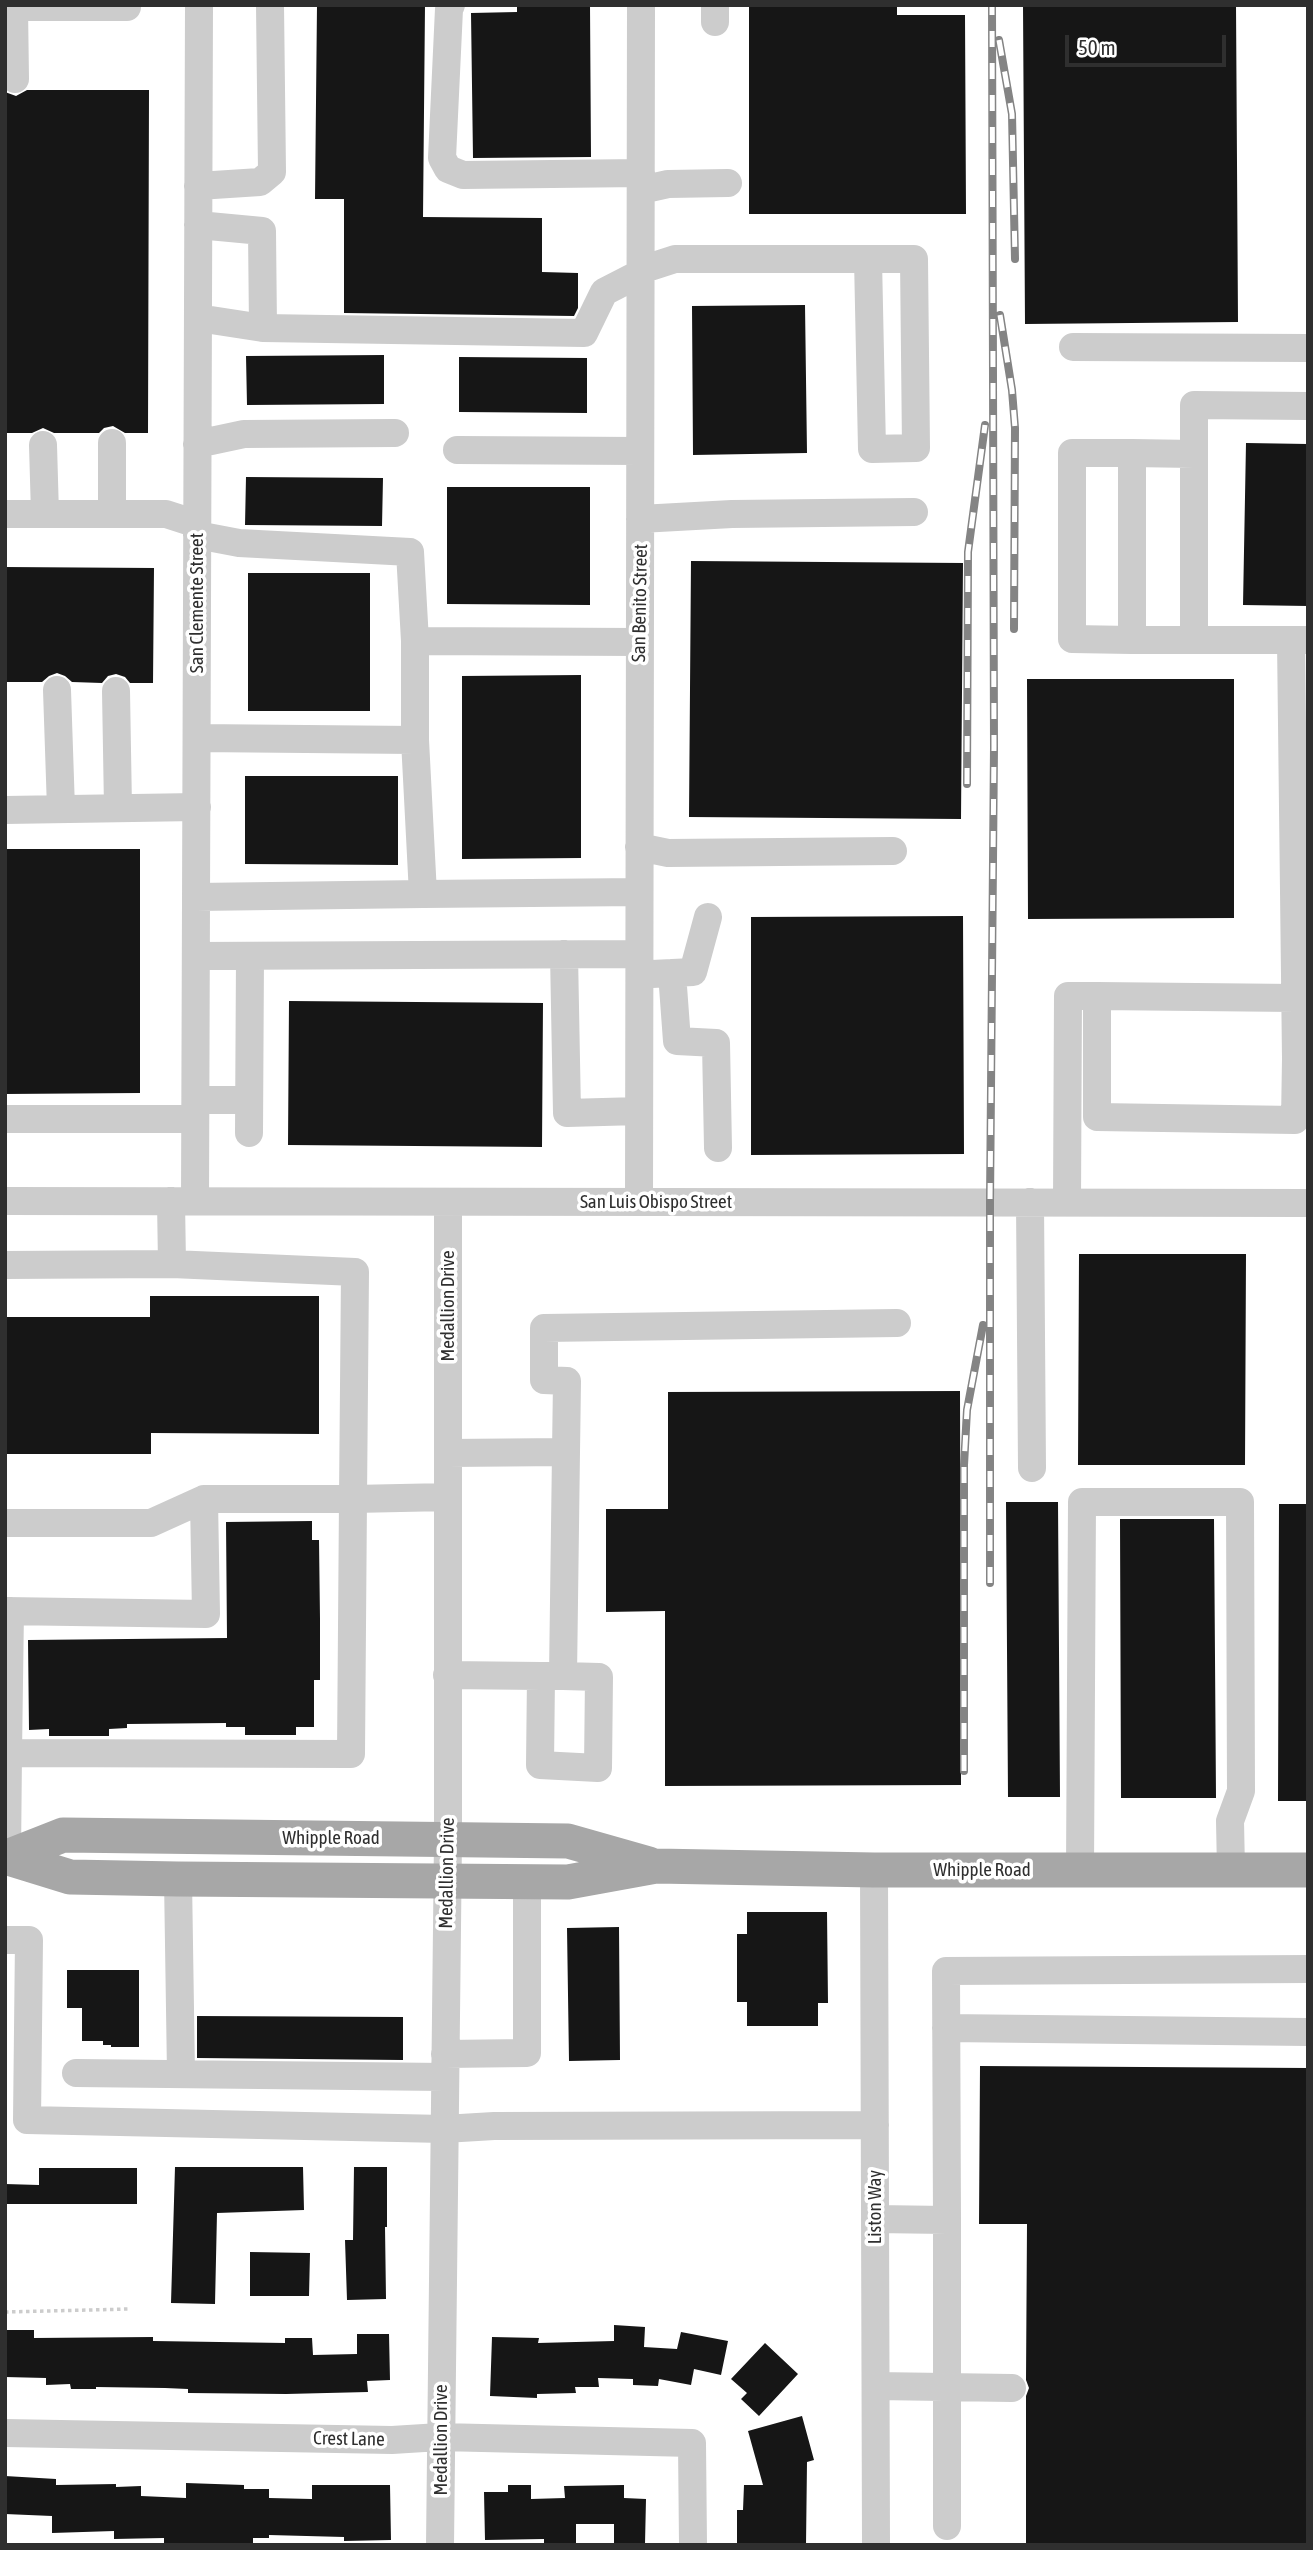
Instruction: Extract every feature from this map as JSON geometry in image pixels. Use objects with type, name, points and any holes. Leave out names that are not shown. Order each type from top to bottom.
[{"type":"main road","name":"Whipple Road","points":[[6,1857],[63,1835],[448,1839],[568,1841],[656,1866]]},
{"type":"main road","name":"Whipple Road","points":[[6,1857],[70,1877],[178,1879],[568,1882],[656,1866],[874,1870],[1308,1870]]},
{"type":"street","name":"San Clemente Street","points":[[172,1265],[196,1109],[199,5]]},
{"type":"street","points":[[198,186],[260,182],[272,172],[270,5]]},
{"type":"street","points":[[451,5],[442,158],[449,169],[463,175],[668,184],[728,183]]},
{"type":"street","name":"San Benito Street","points":[[639,1202],[641,5]]},
{"type":"street","points":[[15,79],[10,7],[127,7]]},
{"type":"street","points":[[198,225],[262,231],[263,328]]},
{"type":"street","points":[[198,318],[263,328],[584,333],[604,292],[641,271],[675,259],[868,259],[914,259],[916,448],[872,449],[868,259]]},
{"type":"street","points":[[1073,346],[1308,348]]},
{"type":"street","points":[[1194,640],[1194,405],[1308,406]]},
{"type":"street","points":[[197,444],[244,434],[395,433]]},
{"type":"street","points":[[112,443],[112,514]]},
{"type":"street","points":[[43,445],[45,514]]},
{"type":"street","points":[[457,450],[640,451]]},
{"type":"street","points":[[1097,996],[1097,1118],[1295,1120],[1295,998],[1301,897],[1300,640],[1072,639],[1072,453],[1194,454]]},
{"type":"street","points":[[1132,453],[1132,639]]},
{"type":"street","points":[[640,519],[732,514],[914,512]]},
{"type":"street","points":[[5,514],[166,514],[197,529],[239,543],[410,552],[415,641],[415,740],[423,894]]},
{"type":"street","points":[[415,641],[639,642]]},
{"type":"street","points":[[57,690],[61,810]]},
{"type":"street","points":[[116,691],[118,808]]},
{"type":"street","points":[[197,738],[415,740]]},
{"type":"street","points":[[5,810],[197,807]]},
{"type":"street","points":[[639,847],[668,852],[893,851]]},
{"type":"street","points":[[196,897],[639,892]]},
{"type":"street","points":[[196,956],[564,954],[639,964],[671,973],[693,972],[708,917]]},
{"type":"street","points":[[564,954],[567,1113],[639,1111]]},
{"type":"street","points":[[248,1133],[250,956]]},
{"type":"street","points":[[671,973],[677,1041],[716,1042],[718,1148]]},
{"type":"street","points":[[1067,1202],[1068,996],[1295,998]]},
{"type":"street","points":[[5,1119],[196,1109],[248,1100]]},
{"type":"street","name":"San Luis Obispo Street","points":[[5,1201],[1308,1203]]},
{"type":"street","name":"Medallion Drive","points":[[440,2545],[448,1839],[448,1202]]},
{"type":"street","points":[[1030,1202],[1032,1468]]},
{"type":"street","points":[[5,1265],[172,1265],[355,1272],[351,1754],[7,1753]]},
{"type":"street","points":[[447,1675],[552,1676],[566,1452],[567,1381],[544,1380],[544,1328],[897,1323]]},
{"type":"street","points":[[448,1453],[566,1452]]},
{"type":"street","points":[[5,1523],[151,1523],[204,1499],[448,1497]]},
{"type":"street","points":[[6,1857],[8,1611],[206,1614],[204,1499]]},
{"type":"street","points":[[1080,1870],[1082,1502],[1240,1502],[1241,1790],[1230,1821],[1231,1870]]},
{"type":"street","name":"Liston Way","points":[[874,1870],[876,2545]]},
{"type":"street","points":[[178,1879],[181,2074]]},
{"type":"street","points":[[76,2073],[181,2074],[445,2065],[527,2053],[527,1881]]},
{"type":"street","points":[[5,1940],[29,1940],[27,2120],[444,2129],[494,2126],[875,2125]]},
{"type":"street","points":[[947,2526],[946,1971],[1308,1969]]},
{"type":"street","points":[[946,2028],[1308,2032]]},
{"type":"street","points":[[875,2219],[947,2220]]},
{"type":"street","points":[[876,2386],[1012,2388]]},
{"type":"street","name":"Crest Lane","points":[[5,2433],[392,2440],[440,2437],[692,2443],[693,2545]]},
{"type":"path","points":[[5,2312],[129,2309]]},
{"type":"building","points":[[317,5],[425,5],[423,217],[542,218],[542,272],[578,273],[578,308],[574,316],[344,313],[344,199],[315,199]]},
{"type":"building","points":[[517,5],[590,5],[591,157],[473,158],[471,13],[517,12]]},
{"type":"building","points":[[749,5],[897,5],[897,15],[965,15],[966,214],[749,214]]},
{"type":"building","points":[[1023,5],[1236,5],[1238,322],[1025,324]]},
{"type":"building","points":[[27,90],[149,90],[148,433],[125,433],[113,426],[104,428],[99,433],[54,433],[43,428],[32,433],[5,433],[5,92],[16,96]]},
{"type":"building","points":[[805,305],[807,453],[693,455],[692,306]]},
{"type":"building","points":[[384,355],[384,404],[247,405],[246,356]]},
{"type":"building","points":[[459,357],[587,358],[587,413],[459,412]]},
{"type":"building","points":[[1246,443],[1308,444],[1308,606],[1243,605]]},
{"type":"building","points":[[246,477],[383,478],[382,526],[245,525]]},
{"type":"building","points":[[447,487],[590,487],[590,605],[447,604]]},
{"type":"building","points":[[691,561],[963,563],[961,819],[689,817]]},
{"type":"building","points":[[5,567],[154,568],[153,683],[130,683],[125,677],[116,674],[108,676],[102,683],[72,682],[57,673],[42,682],[5,682]]},
{"type":"building","points":[[248,573],[370,573],[370,711],[248,711]]},
{"type":"building","points":[[581,675],[581,858],[462,859],[462,676]]},
{"type":"building","points":[[1027,679],[1234,679],[1234,918],[1028,919]]},
{"type":"building","points":[[245,776],[398,776],[398,865],[245,864]]},
{"type":"building","points":[[5,849],[140,849],[140,1093],[5,1094]]},
{"type":"building","points":[[963,916],[964,1154],[751,1155],[751,917]]},
{"type":"building","points":[[289,1001],[543,1003],[542,1147],[288,1145]]},
{"type":"building","points":[[1079,1254],[1246,1254],[1245,1465],[1078,1465]]},
{"type":"building","points":[[150,1296],[319,1296],[319,1434],[151,1433],[151,1454],[5,1454],[5,1317],[150,1317]]},
{"type":"building","points":[[960,1391],[961,1785],[665,1786],[665,1611],[606,1612],[606,1509],[668,1509],[668,1392]]},
{"type":"building","points":[[1006,1502],[1058,1502],[1060,1797],[1008,1797]]},
{"type":"building","points":[[1279,1504],[1308,1504],[1308,1801],[1278,1801]]},
{"type":"building","points":[[1120,1519],[1214,1519],[1216,1798],[1121,1798]]},
{"type":"building","points":[[312,1521],[312,1540],[319,1540],[320,1619],[320,1680],[314,1680],[314,1727],[296,1727],[296,1735],[245,1735],[245,1727],[226,1727],[226,1723],[127,1724],[127,1728],[109,1729],[109,1736],[49,1736],[49,1729],[29,1730],[28,1640],[227,1638],[226,1522]]},
{"type":"building","points":[[747,1912],[827,1912],[828,2003],[818,2003],[818,2026],[747,2026],[747,2002],[737,2002],[737,1934],[747,1934]]},
{"type":"building","points":[[619,1927],[620,2060],[569,2061],[567,1928]]},
{"type":"building","points":[[67,1970],[139,1970],[139,2047],[111,2047],[103,2045],[103,2041],[82,2041],[82,2008],[67,2008]]},
{"type":"building","points":[[197,2016],[403,2017],[403,2060],[197,2058]]},
{"type":"building","points":[[980,2066],[1308,2068],[1308,2545],[1026,2545],[1026,2396],[1029,2388],[1026,2380],[1027,2224],[979,2224]]},
{"type":"building","points":[[175,2167],[303,2167],[304,2210],[217,2213],[215,2304],[171,2303]]},
{"type":"building","points":[[354,2167],[387,2167],[386,2299],[347,2300],[345,2240],[353,2240]]},
{"type":"building","points":[[39,2168],[137,2168],[137,2204],[5,2204],[5,2184],[39,2185]]},
{"type":"building","points":[[250,2252],[310,2253],[309,2296],[250,2296]]},
{"type":"building","points":[[614,2325],[645,2327],[644,2347],[677,2349],[681,2332],[728,2341],[721,2375],[694,2369],[691,2385],[659,2379],[658,2386],[633,2385],[633,2379],[598,2378],[599,2387],[575,2387],[576,2393],[537,2394],[537,2398],[490,2396],[492,2337],[539,2338],[538,2343],[614,2341]]},
{"type":"building","points":[[7,2330],[34,2330],[34,2338],[153,2337],[153,2341],[285,2343],[285,2338],[312,2338],[313,2355],[357,2354],[357,2334],[389,2334],[390,2380],[367,2381],[368,2392],[286,2394],[188,2393],[188,2389],[165,2388],[71,2389],[70,2384],[46,2385],[46,2378],[5,2377]]},
{"type":"building","points":[[765,2343],[798,2374],[759,2416],[741,2399],[747,2393],[731,2379]]},
{"type":"building","points":[[802,2416],[814,2460],[807,2462],[806,2545],[737,2545],[737,2510],[743,2510],[744,2485],[763,2485],[748,2431]]},
{"type":"building","points":[[5,2476],[56,2479],[56,2485],[141,2486],[141,2496],[186,2498],[186,2483],[244,2485],[244,2489],[269,2489],[269,2498],[312,2499],[312,2485],[390,2485],[391,2540],[344,2541],[344,2537],[269,2535],[269,2538],[253,2538],[253,2545],[219,2545],[164,2543],[164,2538],[114,2539],[114,2531],[52,2533],[52,2516],[5,2514]]},
{"type":"building","points":[[508,2485],[531,2485],[531,2499],[565,2498],[564,2486],[624,2485],[624,2498],[646,2499],[645,2544],[614,2543],[614,2524],[576,2524],[576,2544],[544,2544],[544,2539],[485,2540],[484,2492],[508,2492]]},
{"type":"railway","points":[[990,1583],[994,747],[992,5]]},
{"type":"railway","points":[[999,40],[1012,114],[1015,259]]},
{"type":"railway","points":[[1000,315],[1015,428],[1014,629]]},
{"type":"railway","points":[[967,784],[968,552],[985,425]]},
{"type":"railway","points":[[964,1771],[964,1465],[967,1410],[983,1325]]}]
